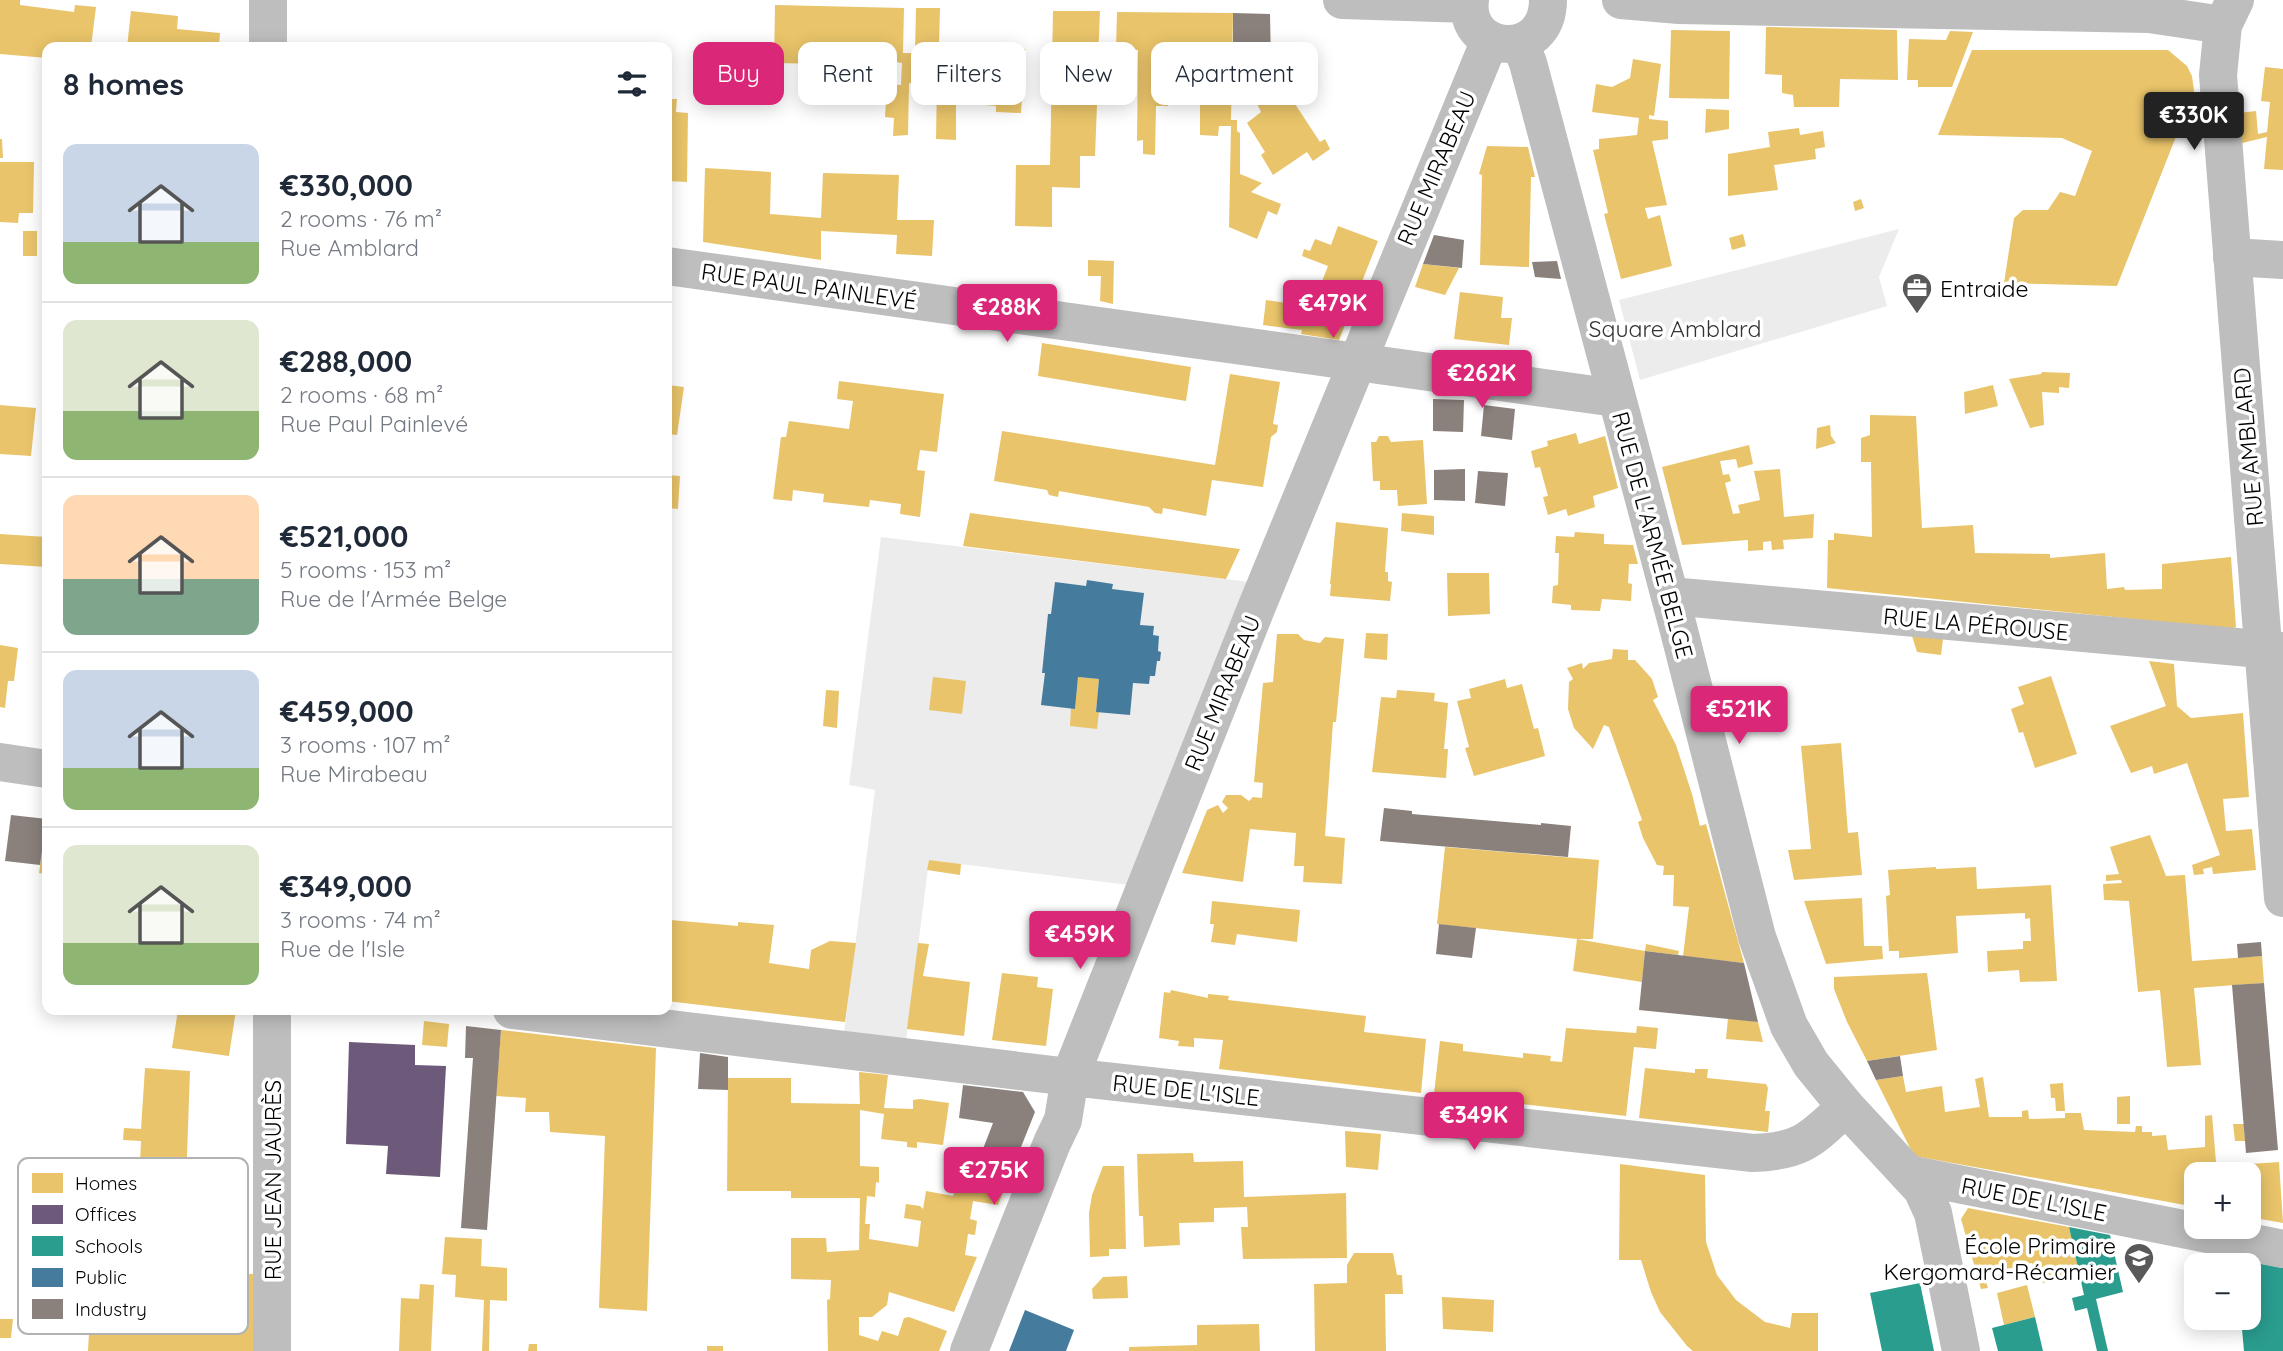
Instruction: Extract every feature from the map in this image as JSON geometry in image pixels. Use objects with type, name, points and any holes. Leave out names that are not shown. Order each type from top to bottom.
[{"type":"street","points":[[268,0],[268,42]]},
{"type":"street","points":[[1342,0],[1469,2]]},
{"type":"street","points":[[1621,0],[1679,5],[2149,14],[2229,12]]},
{"type":"street","points":[[1505,41],[1532,37],[1542,27],[1553,1]]},
{"type":"street","name":"RUE DE L'ARMÉE BELGE","points":[[1469,2],[1471,19],[1479,31],[1505,41],[1528,63],[1670,596],[1757,937],[1772,984],[1789,1026],[1811,1064],[1846,1107],[1922,1189],[1933,1213],[1961,1351]]},
{"type":"street","name":"RUE AMBLARD","points":[[2229,12],[2218,75],[2232,257],[2274,650],[2283,898]]},
{"type":"street","name":"RUE MIRABEAU","points":[[969,1351],[1063,1120],[1070,1077],[1356,363],[1505,41]]},
{"type":"street","points":[[2232,257],[2283,260]]},
{"type":"street","name":"RUE PAUL PAINLEVÉ","points":[[672,267],[1616,398]]},
{"type":"street","name":"RUE LA PÉROUSE","points":[[1670,596],[2274,650]]},
{"type":"street","points":[[0,762],[42,768]]},
{"type":"street","name":"RUE JEAN JAURÈS","points":[[272,1015],[272,1351]]},
{"type":"street","name":"RUE DE L'ISLE","points":[[554,1015],[1070,1077],[1753,1153],[1797,1148],[1846,1107]]},
{"type":"street","name":"RUE DE L'ISLE","points":[[1908,1174],[2283,1248]]},
{"type":"green space","name":"Square Amblard","points":[[1899,229],[1879,277],[1887,306],[1640,380],[1619,300]]},
{"type":"green space","points":[[881,537],[1266,584],[1145,887],[929,860],[904,1057],[842,1049],[875,790],[849,785]]},
{"type":"building: Homes","points":[[0,0],[20,0],[20,5],[74,12],[75,5],[96,7],[92,42],[42,42],[42,58],[0,54]]},
{"type":"building: Homes","points":[[775,5],[904,8],[903,53],[911,53],[908,135],[893,136],[894,118],[885,117],[886,105],[897,105],[897,85],[901,85],[902,63],[897,62],[897,42],[798,42],[798,63],[784,63],[784,42],[774,42]]},
{"type":"building: Homes","points":[[916,8],[940,8],[939,42],[915,42]]},
{"type":"building: Homes","points":[[131,11],[178,16],[177,29],[220,33],[219,42],[128,42]]},
{"type":"building: Homes","points":[[1053,11],[1100,11],[1099,42],[1052,42]]},
{"type":"building: Homes","points":[[1117,12],[1233,13],[1232,42],[1151,42],[1151,105],[1168,105],[1156,106],[1155,155],[1143,154],[1143,140],[1137,141],[1137,42],[1116,42]]},
{"type":"building: Homes","points":[[1766,27],[1897,30],[1898,80],[1840,79],[1839,107],[1794,107],[1793,95],[1782,93],[1782,75],[1765,74]]},
{"type":"building: Homes","points":[[1671,30],[1730,31],[1729,99],[1669,98]]},
{"type":"building: Homes","points":[[1950,31],[1973,32],[1952,87],[1918,87],[1918,80],[1907,80],[1909,39],[1946,40]]},
{"type":"building: Homes","points":[[1972,50],[2168,50],[2187,66],[2192,76],[2194,91],[2117,286],[2004,283],[2014,218],[2023,210],[2048,210],[2060,192],[2075,196],[2092,151],[2062,138],[1938,135]]},
{"type":"building: Homes","points":[[1633,59],[1661,64],[1654,116],[1649,115],[1649,119],[1668,121],[1668,139],[1652,141],[1667,205],[1645,208],[1648,219],[1660,215],[1672,266],[1621,279],[1604,214],[1608,213],[1593,150],[1599,149],[1599,139],[1637,135],[1639,118],[1592,112],[1596,84],[1612,87],[1630,78]]},
{"type":"building: Homes","points":[[2265,67],[2283,69],[2283,170],[2264,169],[2267,137],[2242,143],[2239,113],[2256,111],[2258,134],[2267,132],[2270,102],[2261,101]]},
{"type":"building: Homes","points":[[672,99],[677,99],[676,112],[688,113],[687,182],[672,181]]},
{"type":"building: Homes","points":[[937,105],[956,105],[956,140],[936,139]]},
{"type":"building: Homes","points":[[985,105],[1022,105],[1021,113],[996,112],[996,106]]},
{"type":"building: Homes","points":[[1051,105],[1097,105],[1095,156],[1080,156],[1080,188],[1052,187],[1052,227],[1015,226],[1016,165],[1050,165]]},
{"type":"building: Homes","points":[[1200,105],[1231,105],[1231,120],[1237,120],[1237,131],[1240,133],[1240,174],[1262,183],[1251,192],[1281,204],[1277,215],[1268,211],[1257,239],[1229,227],[1231,126],[1219,126],[1218,136],[1200,135]]},
{"type":"building: Homes","points":[[1258,105],[1296,105],[1320,142],[1325,139],[1330,149],[1313,161],[1307,152],[1273,175],[1261,155],[1265,152],[1247,123],[1261,112]]},
{"type":"building: Homes","points":[[1706,109],[1729,110],[1729,129],[1705,133]]},
{"type":"building: Homes","points":[[1799,128],[1800,135],[1823,131],[1825,147],[1815,149],[1816,159],[1774,165],[1778,190],[1728,196],[1728,154],[1770,147],[1768,132]]},
{"type":"building: Homes","points":[[2,139],[3,158],[0,158]]},
{"type":"building: Homes","points":[[1487,146],[1528,147],[1535,177],[1531,177],[1529,267],[1480,265],[1482,175],[1479,174]]},
{"type":"building: Homes","points":[[0,162],[34,162],[33,213],[19,213],[18,223],[0,222]]},
{"type":"building: Homes","points":[[705,168],[771,172],[770,214],[821,218],[823,173],[899,175],[897,220],[934,220],[932,256],[896,254],[897,235],[821,231],[821,260],[703,242]]},
{"type":"building: Homes","points":[[1861,199],[1864,208],[1855,211],[1853,202]]},
{"type":"building: Homes","points":[[1338,226],[1378,241],[1339,340],[1301,334],[1302,330],[1263,325],[1266,300],[1312,307],[1328,266],[1302,256],[1304,249],[1310,251],[1315,239],[1331,245]]},
{"type":"building: Homes","points":[[23,231],[37,231],[37,256],[23,256]]},
{"type":"building: Homes","points":[[1743,234],[1746,246],[1732,250],[1729,238]]},
{"type":"building: Homes","points":[[1088,260],[1114,261],[1113,304],[1100,301],[1101,276],[1088,276]]},
{"type":"building: Homes","points":[[1423,264],[1459,268],[1445,295],[1415,287]]},
{"type":"building: Homes","points":[[1460,292],[1503,297],[1501,318],[1512,318],[1509,345],[1454,339]]},
{"type":"building: Homes","points":[[1042,343],[1191,367],[1186,401],[1038,376]]},
{"type":"building: Homes","points":[[2042,372],[2070,373],[2069,388],[2059,387],[2059,393],[2042,392],[2044,425],[2030,428],[2009,379]]},
{"type":"building: Homes","points":[[1230,374],[1280,382],[1273,424],[1278,425],[1277,432],[1271,437],[1263,487],[1212,480],[1206,516],[1163,508],[1162,514],[1155,513],[1149,507],[1059,491],[1058,497],[1049,495],[1047,490],[994,481],[1002,431],[1215,465]]},
{"type":"building: Homes","points":[[839,381],[944,394],[937,452],[920,450],[917,470],[925,471],[920,517],[900,514],[901,504],[870,500],[869,507],[823,502],[824,494],[793,490],[792,501],[773,499],[781,437],[786,437],[789,421],[849,429],[853,401],[837,399]]},
{"type":"building: Homes","points":[[1993,385],[1998,406],[1965,414],[1964,392]]},
{"type":"building: Homes","points":[[672,386],[684,387],[677,435],[672,434]]},
{"type":"building: Homes","points":[[0,405],[36,408],[31,456],[0,454]]},
{"type":"building: Homes","points":[[1870,415],[1916,416],[1922,528],[1973,525],[1975,553],[2050,554],[2050,558],[2105,553],[2107,589],[2162,589],[2162,564],[2231,557],[2236,627],[2232,629],[1827,588],[1828,540],[1834,540],[1834,533],[1872,537],[1871,462],[1861,462],[1861,438],[1870,435]]},
{"type":"building: Homes","points":[[1830,425],[1831,436],[1836,443],[1816,449],[1817,428]]},
{"type":"building: Homes","points":[[1576,433],[1579,444],[1605,436],[1618,488],[1593,496],[1595,507],[1568,516],[1566,509],[1548,515],[1543,497],[1548,496],[1540,467],[1535,468],[1531,451],[1548,446],[1547,441]]},
{"type":"building: Homes","points":[[1379,436],[1388,436],[1391,442],[1423,440],[1427,504],[1398,506],[1397,490],[1380,490],[1380,481],[1373,481],[1371,442],[1376,442]]},
{"type":"building: Homes","points":[[1749,445],[1753,464],[1738,468],[1736,459],[1720,461],[1723,475],[1729,474],[1731,481],[1725,483],[1733,514],[1740,513],[1738,505],[1760,500],[1754,471],[1780,469],[1784,517],[1814,514],[1813,538],[1783,540],[1784,549],[1772,550],[1771,541],[1763,542],[1763,550],[1748,551],[1748,540],[1682,545],[1662,467]]},
{"type":"building: Homes","points":[[672,475],[680,476],[678,509],[672,508]]},
{"type":"building: Homes","points":[[970,513],[1240,549],[1226,579],[963,546]]},
{"type":"building: Homes","points":[[1402,513],[1434,516],[1434,535],[1401,531]]},
{"type":"building: Homes","points":[[1336,522],[1388,528],[1385,572],[1388,572],[1388,581],[1392,582],[1390,601],[1330,596]]},
{"type":"building: Homes","points":[[1575,532],[1604,534],[1604,544],[1633,545],[1638,564],[1629,564],[1631,601],[1602,599],[1600,611],[1571,610],[1571,605],[1552,603],[1553,586],[1558,585],[1559,553],[1555,553],[1556,536],[1574,537]]},
{"type":"building: Homes","points":[[0,534],[42,537],[42,567],[0,564]]},
{"type":"building: Homes","points":[[1447,573],[1489,573],[1490,614],[1448,616]]},
{"type":"building: Homes","points":[[1366,633],[1388,634],[1387,660],[1364,658]]},
{"type":"building: Homes","points":[[1277,634],[1298,634],[1304,640],[1320,643],[1325,637],[1344,639],[1336,722],[1333,722],[1325,836],[1345,838],[1342,884],[1303,882],[1304,866],[1294,866],[1296,833],[1250,829],[1243,882],[1182,873],[1207,810],[1218,805],[1223,813],[1228,808],[1222,802],[1226,795],[1241,795],[1249,801],[1253,797],[1262,798],[1263,783],[1254,782],[1263,683],[1273,682]]},
{"type":"building: Homes","points":[[1912,636],[1943,639],[1941,655],[1917,652]]},
{"type":"building: Homes","points":[[0,645],[18,648],[14,681],[8,681],[5,708],[0,707]]},
{"type":"building: Homes","points":[[1613,649],[1628,650],[1628,660],[1635,660],[1652,679],[1658,697],[1653,700],[1676,745],[1700,826],[1706,824],[1744,963],[1683,956],[1689,907],[1673,906],[1674,875],[1663,875],[1664,866],[1657,865],[1643,838],[1638,822],[1642,820],[1609,727],[1604,725],[1593,749],[1574,728],[1568,709],[1569,682],[1573,679],[1567,668],[1582,663],[1583,669],[1589,663],[1612,659]]},
{"type":"building: Homes","points":[[2149,661],[2174,664],[2177,706],[2191,718],[2243,713],[2249,797],[2223,799],[2226,831],[2252,829],[2256,870],[2213,874],[2212,867],[2203,869],[2204,874],[2194,875],[2192,865],[2220,855],[2187,763],[2154,774],[2152,766],[2131,773],[2110,726],[2166,706]]},
{"type":"building: Homes","points":[[2051,676],[2077,754],[2035,768],[2023,732],[2019,733],[2011,709],[2024,704],[2018,687]]},
{"type":"building: Homes","points":[[933,677],[966,681],[962,714],[929,710]]},
{"type":"building: Homes","points":[[1078,677],[1099,679],[1097,729],[1070,726],[1071,708],[1075,709]]},
{"type":"building: Homes","points":[[1505,679],[1507,688],[1522,684],[1534,729],[1538,728],[1545,756],[1474,776],[1465,748],[1469,747],[1457,701],[1471,698],[1469,689]]},
{"type":"building: Homes","points":[[826,690],[839,691],[837,728],[823,726]]},
{"type":"building: Homes","points":[[1397,690],[1435,693],[1434,701],[1448,703],[1444,749],[1448,749],[1446,778],[1372,772],[1381,697],[1396,698]]},
{"type":"building: Homes","points":[[1841,743],[1848,833],[1858,832],[1862,875],[1794,880],[1788,850],[1811,849],[1801,746]]},
{"type":"building: Homes","points":[[2150,835],[2166,876],[2185,875],[2192,961],[2262,956],[2264,983],[2194,988],[2201,1065],[2167,1067],[2160,990],[2138,992],[2129,901],[2104,900],[2103,884],[2122,883],[2121,880],[2106,881],[2106,875],[2119,874],[2110,847]]},
{"type":"building: Homes","points":[[1445,847],[1599,860],[1593,939],[1437,924]]},
{"type":"building: Homes","points":[[42,852],[42,873],[39,873]]},
{"type":"building: Homes","points":[[929,860],[961,864],[960,875],[927,870]]},
{"type":"building: Homes","points":[[1976,867],[1977,889],[2051,885],[2057,981],[2020,982],[2019,970],[1988,972],[1987,951],[2023,949],[2023,941],[2031,941],[2030,918],[2025,919],[2025,913],[1956,916],[1958,953],[1899,958],[1899,951],[1889,951],[1886,896],[1890,895],[1888,870]]},
{"type":"building: Homes","points":[[1862,898],[1864,946],[1882,946],[1883,959],[1826,964],[1804,901]]},
{"type":"building: Homes","points":[[1212,901],[1300,910],[1297,942],[1237,934],[1235,945],[1211,942],[1214,924],[1210,924]]},
{"type":"building: Homes","points":[[672,920],[738,926],[738,922],[774,925],[769,963],[809,969],[811,950],[830,941],[856,943],[845,1022],[672,1002]]},
{"type":"building: Homes","points":[[1577,939],[1645,951],[1642,982],[1573,971]]},
{"type":"building: Homes","points":[[918,943],[929,944],[923,976],[970,982],[964,1036],[907,1029]]},
{"type":"building: Homes","points":[[1646,944],[1679,951],[1678,955],[1645,951]]},
{"type":"building: Homes","points":[[1002,973],[1038,977],[1037,987],[1053,989],[1046,1046],[992,1040]]},
{"type":"building: Homes","points":[[1927,973],[1937,1050],[1867,1061],[1834,989],[1834,977]]},
{"type":"building: Homes","points":[[1171,990],[1208,998],[1208,994],[1229,996],[1228,1000],[1366,1016],[1364,1032],[1426,1039],[1421,1093],[1219,1069],[1223,1040],[1194,1038],[1194,1047],[1178,1046],[1179,1041],[1159,1038],[1164,992],[1170,993]]},
{"type":"building: Homes","points":[[177,1015],[235,1015],[229,1056],[172,1048]]},
{"type":"building: Homes","points":[[1728,1018],[1758,1022],[1763,1042],[1726,1039]]},
{"type":"building: Homes","points":[[424,1021],[449,1024],[447,1047],[422,1045]]},
{"type":"building: Homes","points":[[1637,1026],[1658,1028],[1656,1049],[1634,1047],[1626,1116],[1434,1094],[1440,1041],[1463,1044],[1463,1051],[1523,1058],[1523,1053],[1551,1056],[1550,1061],[1562,1062],[1566,1028],[1636,1033]]},
{"type":"building: Homes","points":[[501,1030],[656,1048],[647,1311],[599,1308],[605,1136],[550,1132],[549,1112],[525,1112],[526,1098],[496,1096]]},
{"type":"building: Homes","points":[[145,1068],[190,1071],[187,1158],[140,1158],[141,1141],[123,1140],[124,1128],[141,1129]]},
{"type":"building: Homes","points":[[1645,1068],[1695,1073],[1695,1069],[1708,1069],[1707,1078],[1766,1084],[1768,1088],[1765,1111],[1770,1111],[1768,1132],[1639,1118]]},
{"type":"building: Homes","points":[[859,1072],[888,1075],[884,1108],[913,1109],[913,1100],[920,1099],[949,1103],[943,1145],[917,1142],[917,1148],[907,1147],[907,1142],[881,1139],[884,1114],[860,1110],[860,1166],[879,1167],[879,1183],[876,1182],[875,1197],[867,1196],[865,1224],[870,1224],[869,1239],[918,1247],[921,1221],[904,1218],[906,1204],[923,1209],[926,1191],[953,1196],[959,1178],[1005,1187],[998,1205],[973,1201],[970,1219],[977,1221],[975,1235],[968,1234],[965,1255],[977,1257],[954,1312],[889,1292],[887,1305],[872,1317],[859,1317],[859,1335],[878,1341],[882,1331],[898,1336],[904,1318],[909,1317],[947,1331],[939,1351],[828,1351],[827,1300],[830,1299],[831,1280],[791,1279],[791,1238],[826,1238],[827,1252],[859,1250],[860,1198],[791,1198],[791,1191],[727,1191],[728,1078],[791,1078],[791,1103],[860,1104]]},
{"type":"building: Homes","points":[[1903,1076],[1906,1092],[1942,1086],[1945,1112],[1980,1107],[1975,1079],[1983,1077],[1989,1117],[2022,1117],[2022,1111],[2028,1110],[2029,1119],[2065,1118],[2065,1113],[2081,1113],[2084,1130],[2135,1132],[2136,1126],[2142,1126],[2142,1132],[2152,1132],[2152,1136],[2166,1135],[2168,1150],[2205,1147],[2205,1116],[2212,1115],[2216,1162],[2184,1162],[2184,1205],[1914,1156],[1876,1080]]},
{"type":"building: Homes","points":[[2063,1083],[2065,1111],[2056,1111],[2050,1084]]},
{"type":"building: Homes","points":[[2130,1096],[2130,1124],[2117,1124],[2117,1097]]},
{"type":"building: Homes","points":[[2233,1124],[2244,1124],[2245,1141],[2235,1141]]},
{"type":"building: Homes","points":[[1345,1131],[1381,1134],[1378,1170],[1346,1167]]},
{"type":"building: Homes","points":[[1193,1153],[1194,1162],[1243,1161],[1244,1197],[1346,1193],[1347,1258],[1243,1259],[1241,1227],[1248,1227],[1247,1207],[1214,1208],[1214,1222],[1179,1223],[1180,1245],[1144,1247],[1143,1216],[1139,1216],[1137,1154]]},
{"type":"building: Homes","points":[[2279,1162],[2283,1223],[2261,1219],[2261,1163]]},
{"type":"building: Homes","points":[[1620,1164],[1705,1175],[1706,1242],[1717,1275],[1736,1300],[1765,1322],[1790,1328],[1792,1313],[1818,1313],[1818,1351],[1693,1351],[1687,1346],[1660,1312],[1641,1260],[1619,1260]]},
{"type":"building: Homes","points":[[1103,1166],[1124,1166],[1126,1249],[1109,1249],[1109,1256],[1090,1257],[1089,1213],[1092,1195]]},
{"type":"building: Homes","points":[[1968,1208],[2069,1227],[2080,1276],[2043,1283],[2039,1266],[2034,1267],[2032,1263],[2023,1265],[2024,1270],[2017,1271],[2016,1267],[1984,1275],[1988,1288],[1981,1289],[1961,1219]]},
{"type":"building: Homes","points":[[445,1237],[482,1239],[481,1266],[507,1268],[507,1301],[490,1300],[489,1351],[482,1351],[484,1300],[455,1297],[456,1275],[442,1274]]},
{"type":"building: Homes","points":[[1354,1253],[1393,1253],[1397,1275],[1402,1275],[1403,1294],[1385,1294],[1386,1351],[1315,1351],[1314,1284],[1347,1283],[1347,1265]]},
{"type":"building: Homes","points":[[248,1274],[254,1274],[254,1351],[88,1351],[89,1334],[248,1334]]},
{"type":"building: Homes","points":[[1127,1276],[1128,1298],[1093,1299],[1092,1289],[1103,1277]]},
{"type":"building: Homes","points":[[420,1284],[434,1285],[431,1351],[399,1351],[401,1298],[419,1299]]},
{"type":"building: Homes","points":[[2027,1285],[2035,1317],[2004,1325],[1997,1293]]},
{"type":"building: Homes","points":[[1442,1297],[1494,1300],[1493,1332],[1443,1329]]},
{"type":"building: Homes","points":[[0,1319],[13,1319],[11,1338],[0,1338]]},
{"type":"building: Homes","points":[[1259,1324],[1260,1351],[1129,1351],[1129,1347],[1197,1345],[1197,1325]]},
{"type":"building: Homes","points":[[529,1344],[537,1344],[537,1351],[528,1351]]},
{"type":"building: Homes","points":[[707,1346],[723,1346],[723,1351],[707,1351]]},
{"type":"building: Offices","points":[[349,1042],[415,1045],[415,1065],[446,1066],[440,1177],[386,1174],[388,1146],[346,1144]]},
{"type":"building: Schools","points":[[2069,1227],[2110,1235],[2123,1292],[2096,1299],[2108,1351],[2097,1351],[2087,1308],[2075,1311],[2072,1298],[2084,1295]]},
{"type":"building: Schools","points":[[2261,1264],[2283,1268],[2283,1351],[2244,1351],[2242,1330],[2261,1330]]},
{"type":"building: Schools","points":[[1920,1283],[1934,1351],[1882,1351],[1870,1293]]},
{"type":"building: Schools","points":[[2035,1317],[2043,1351],[1998,1351],[1992,1328]]},
{"type":"building: Public","points":[[1087,580],[1113,584],[1112,589],[1144,593],[1140,625],[1154,626],[1153,635],[1159,636],[1158,651],[1161,652],[1155,676],[1150,676],[1149,684],[1133,683],[1130,715],[1096,712],[1099,679],[1078,677],[1075,709],[1041,705],[1048,614],[1051,614],[1055,582],[1086,586]]},
{"type":"building: Public","points":[[1025,1310],[1074,1330],[1066,1351],[1009,1351]]},
{"type":"building: Industry","points":[[1233,13],[1270,14],[1271,42],[1233,42]]},
{"type":"building: Industry","points":[[1434,235],[1464,240],[1462,268],[1423,264]]},
{"type":"building: Industry","points":[[1557,261],[1561,279],[1535,277],[1532,262]]},
{"type":"building: Industry","points":[[1433,399],[1464,400],[1463,432],[1433,431]]},
{"type":"building: Industry","points":[[1484,405],[1515,409],[1512,440],[1481,436]]},
{"type":"building: Industry","points":[[1465,469],[1465,501],[1434,500],[1434,470]]},
{"type":"building: Industry","points":[[1478,471],[1508,473],[1505,506],[1475,503]]},
{"type":"building: Industry","points":[[1384,808],[1412,811],[1412,814],[1571,826],[1568,857],[1380,841]]},
{"type":"building: Industry","points":[[11,815],[42,818],[40,865],[5,861]]},
{"type":"building: Industry","points":[[1439,924],[1476,928],[1472,958],[1436,954]]},
{"type":"building: Industry","points":[[2261,942],[2262,956],[2238,958],[2237,944]]},
{"type":"building: Industry","points":[[1645,951],[1744,963],[1758,1022],[1639,1010]]},
{"type":"building: Industry","points":[[2264,983],[2278,1150],[2246,1153],[2232,985]]},
{"type":"building: Industry","points":[[466,1026],[501,1030],[487,1230],[461,1228],[473,1058],[465,1058]]},
{"type":"building: Industry","points":[[700,1053],[728,1057],[728,1090],[698,1089]]},
{"type":"building: Industry","points":[[1900,1056],[1903,1076],[1876,1080],[1867,1061]]},
{"type":"building: Industry","points":[[963,1085],[1023,1092],[1035,1112],[1005,1187],[971,1180],[993,1123],[959,1118]]},
{"type":"place","name":"Entraide","points":[[1917,315]]},
{"type":"place","name":"École Primaire Kergomard-Récamier","points":[[2139,1285]]}]
